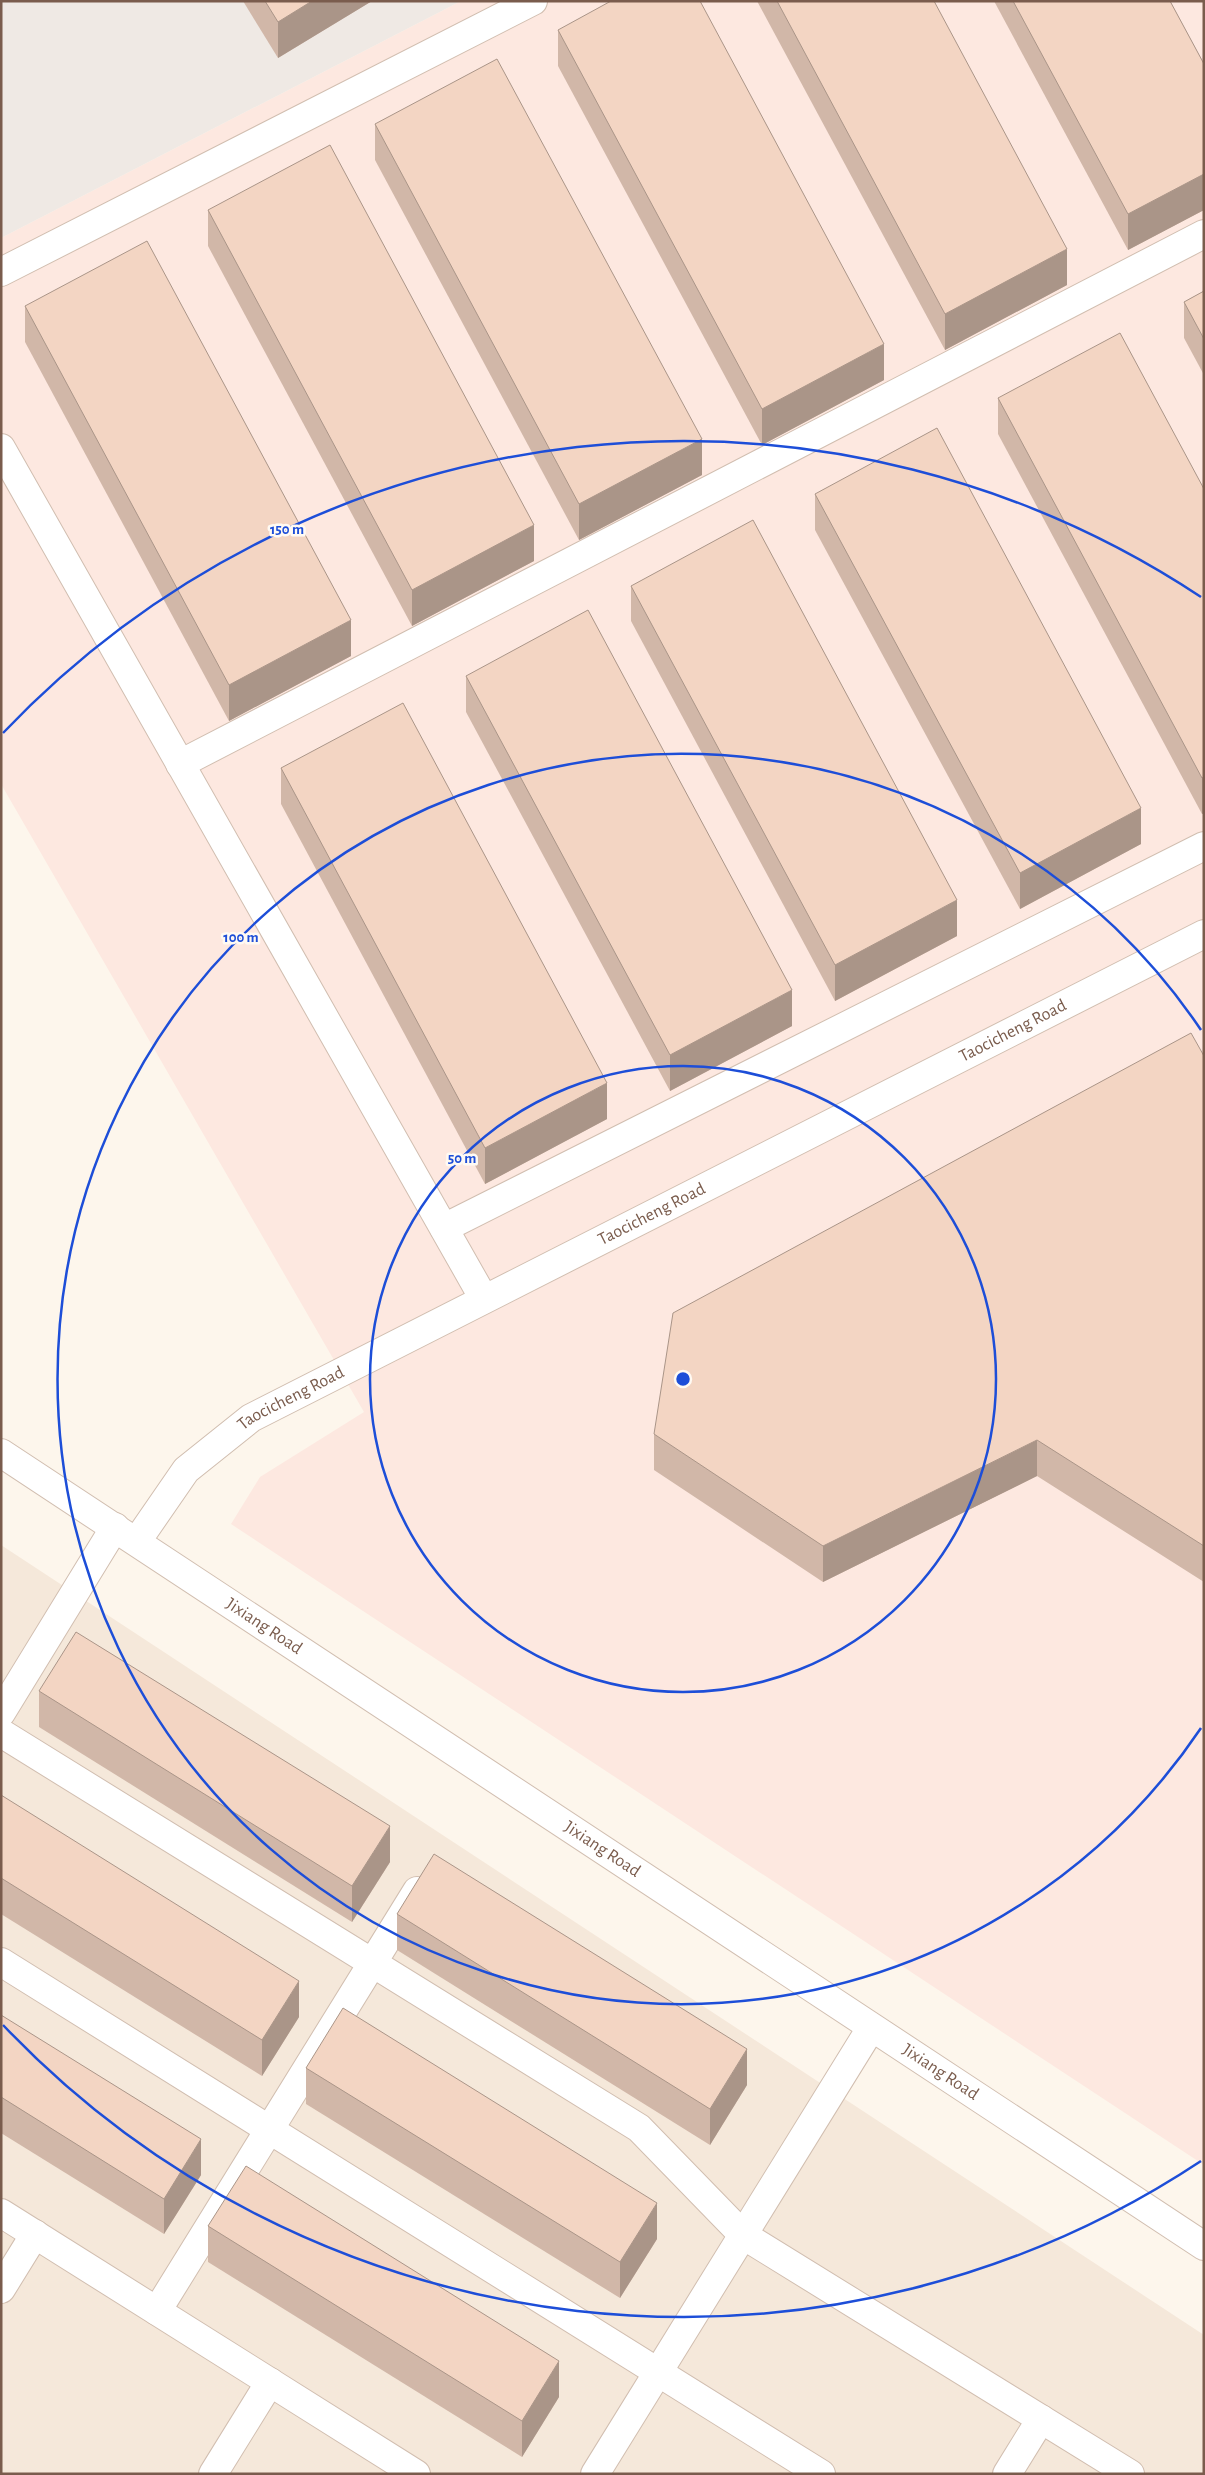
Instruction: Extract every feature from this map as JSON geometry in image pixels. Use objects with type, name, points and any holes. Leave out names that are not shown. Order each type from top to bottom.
[{"type":"street","points":[[1,272],[533,1]]},
{"type":"street","points":[[180,764],[1204,234]]},
{"type":"street","points":[[1,448],[484,1299]]},
{"type":"street","points":[[444,1228],[1204,846]]},
{"type":"street","name":"Taocicheng Road","points":[[1,1713],[126,1534],[186,1470],[251,1418],[1204,934]]},
{"type":"street","name":"Jixiang Road","points":[[1,1453],[1204,2246]]},
{"type":"street","points":[[1,1733],[639,2128],[743,2235],[1130,2474]]},
{"type":"street","points":[[157,2311],[429,1872]]},
{"type":"street","points":[[1,1962],[821,2474]]},
{"type":"street","points":[[595,2474],[871,2028]]},
{"type":"street","points":[[1,2213],[416,2474]]},
{"type":"street","points":[[1,2289],[35,2234]]},
{"type":"street","points":[[214,2474],[270,2382]]},
{"type":"street","points":[[1007,2474],[1041,2419]]},
{"type":"shaded area","points":[[1,1],[461,1],[1,238]]},
{"type":"shaded area","points":[[461,1],[1204,1],[1204,2165],[231,1524],[260,1477],[364,1412],[1,784],[1,238]]},
{"type":"shaded area","points":[[1,1545],[1204,2335],[1204,2474],[1,2474]]},
{"type":"building","points":[[265,1],[312,1],[278,22]]},
{"type":"building","points":[[611,1],[700,1],[884,344],[762,409],[558,30]]},
{"type":"building","points":[[777,1],[934,1],[1067,249],[945,314]]},
{"type":"building","points":[[1013,1],[1170,1],[1204,64],[1204,174],[1128,214]]},
{"type":"building","points":[[497,59],[702,439],[579,504],[375,124]]},
{"type":"building","points":[[330,145],[534,525],[412,590],[208,210]]},
{"type":"building","points":[[147,241],[351,620],[229,685],[25,306]]},
{"type":"building","points":[[1204,291],[1204,339],[1184,302]]},
{"type":"building","points":[[1120,333],[1204,489],[1204,777],[1202,778],[998,398]]},
{"type":"building","points":[[937,428],[1141,808],[1020,873],[815,494]]},
{"type":"building","points":[[753,520],[957,900],[835,965],[631,586]]},
{"type":"building","points":[[588,610],[792,990],[670,1055],[466,676]]},
{"type":"building","points":[[403,703],[607,1083],[485,1148],[281,768]]},
{"type":"building","points":[[1191,1033],[1204,1056],[1204,1546],[1037,1440],[823,1546],[654,1434],[673,1313]]},
{"type":"building","points":[[76,1632],[390,1826],[352,1886],[39,1691]]},
{"type":"building","points":[[1,1795],[299,1981],[262,2040],[1,1878]]},
{"type":"building","points":[[434,1854],[747,2049],[710,2109],[397,1914]]},
{"type":"building","points":[[343,2008],[657,2203],[620,2262],[306,2068]]},
{"type":"building","points":[[1,2015],[201,2139],[164,2199],[1,2097]]},
{"type":"building","points":[[246,2166],[559,2361],[522,2421],[208,2226]]}]
